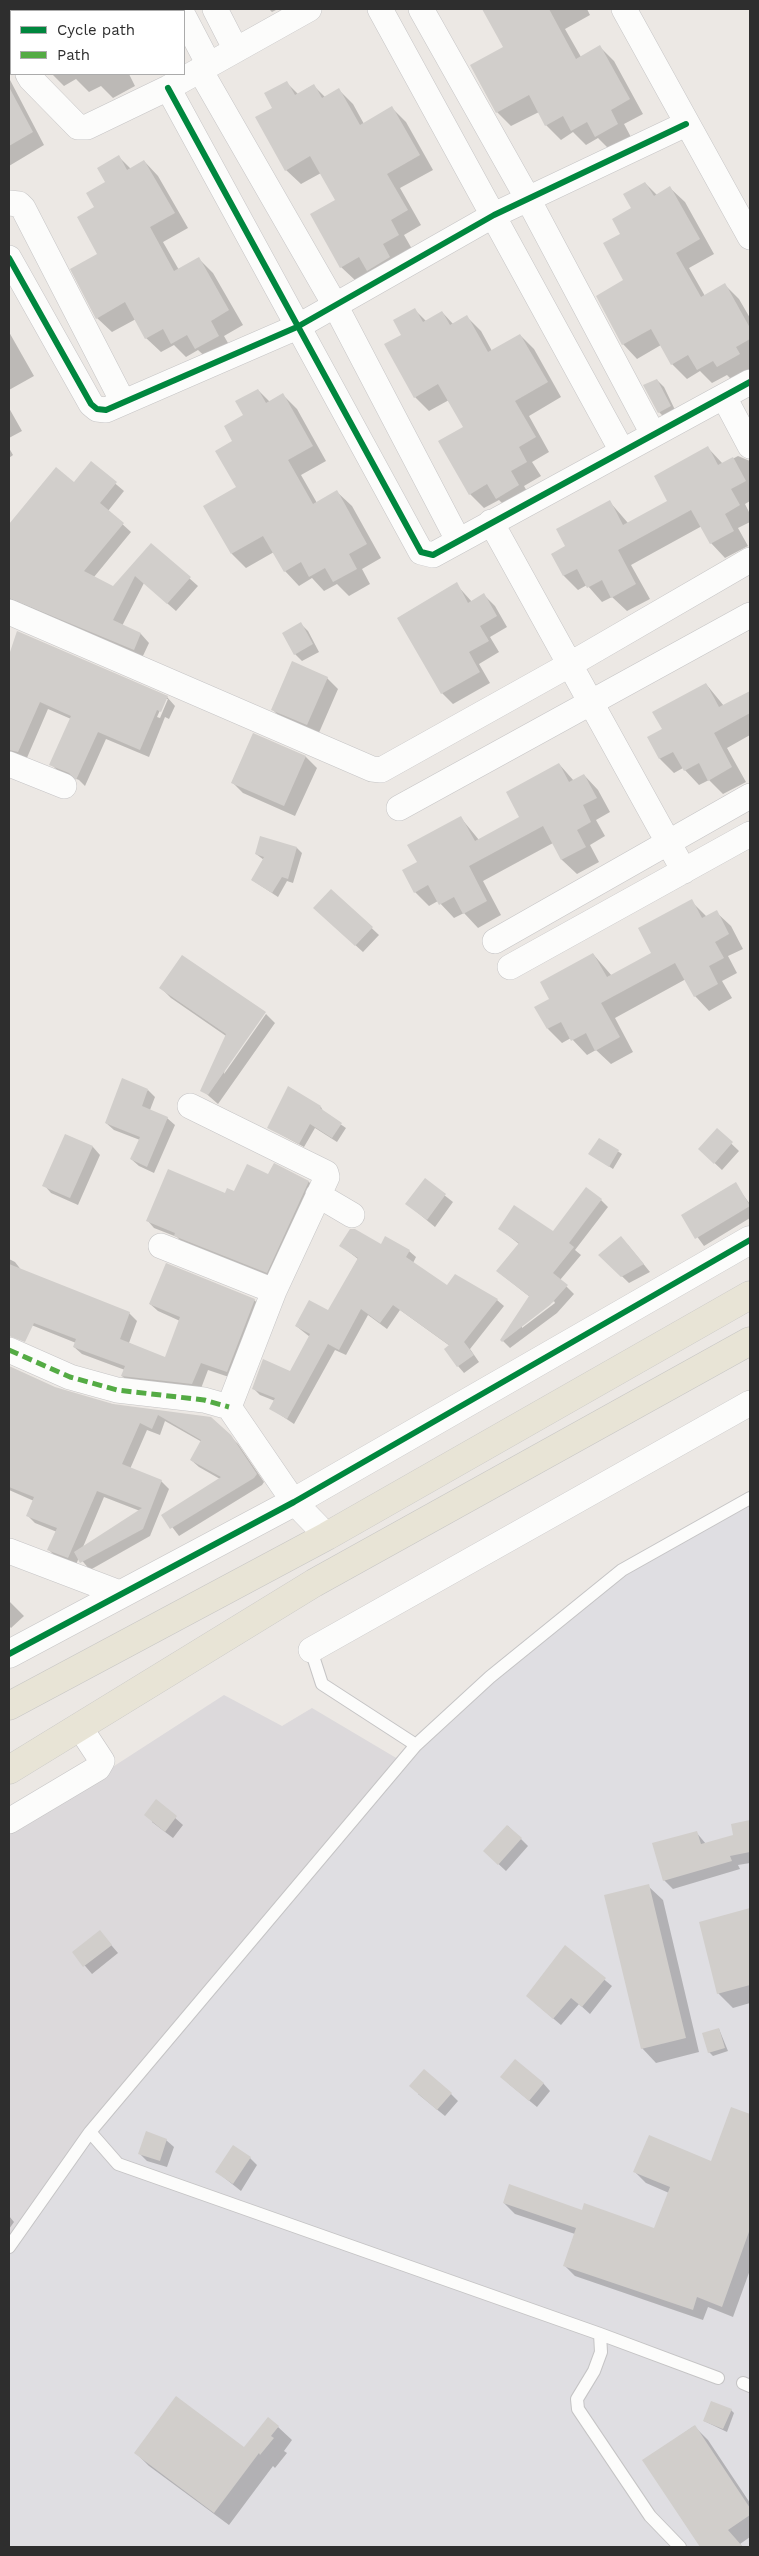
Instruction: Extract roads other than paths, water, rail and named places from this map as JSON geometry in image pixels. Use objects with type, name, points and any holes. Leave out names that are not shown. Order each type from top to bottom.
[{"type":"main road","points":[[9,1706],[327,1536],[750,1294]]},
{"type":"main road","points":[[9,1770],[314,1582],[750,1341]]},
{"type":"street","points":[[215,9],[236,50]]},
{"type":"street","points":[[29,75],[78,127],[87,128],[168,88],[309,9]]},
{"type":"street","points":[[380,9],[622,451]]},
{"type":"street","points":[[421,9],[528,199],[653,434]]},
{"type":"street","points":[[624,9],[750,237]]},
{"type":"street","points":[[185,19],[205,67],[336,305],[458,540]]},
{"type":"street","points":[[168,88],[421,552],[433,554],[750,382]]},
{"type":"street","points":[[9,258],[91,404],[97,409],[106,410],[297,327],[494,215],[686,124]]},
{"type":"street","points":[[9,203],[19,204],[23,208],[122,402]]},
{"type":"street","points":[[724,397],[750,446]]},
{"type":"street","points":[[492,522],[684,871]]},
{"type":"street","points":[[9,612],[372,769],[381,770],[569,665],[750,560]]},
{"type":"street","points":[[399,808],[750,615]]},
{"type":"street","points":[[9,764],[64,786]]},
{"type":"street","points":[[495,941],[750,796]]},
{"type":"street","points":[[510,967],[750,834]]},
{"type":"street","points":[[190,1106],[326,1173],[327,1178],[274,1291],[229,1407]]},
{"type":"street","points":[[318,1196],[352,1215]]},
{"type":"street","points":[[9,1654],[294,1502],[750,1240]]},
{"type":"street","points":[[162,1246],[274,1291]]},
{"type":"street","points":[[9,1350],[79,1380],[117,1390],[204,1400],[229,1407],[294,1502],[327,1536]]},
{"type":"street","points":[[311,1650],[750,1403]]},
{"type":"street","points":[[9,1551],[122,1594]]},
{"type":"street","points":[[9,1821],[98,1768],[102,1761],[79,1726]]},
{"type":"lane","points":[[9,2247],[90,2132],[416,1745],[490,1677],[622,1570],[750,1498]]},
{"type":"lane","points":[[311,1650],[322,1684],[416,1745]]},
{"type":"lane","points":[[90,2132],[118,2164],[600,2334],[718,2378]]},
{"type":"lane","points":[[600,2334],[600,2352],[594,2371],[576,2399],[578,2409],[650,2516],[680,2547]]}]
